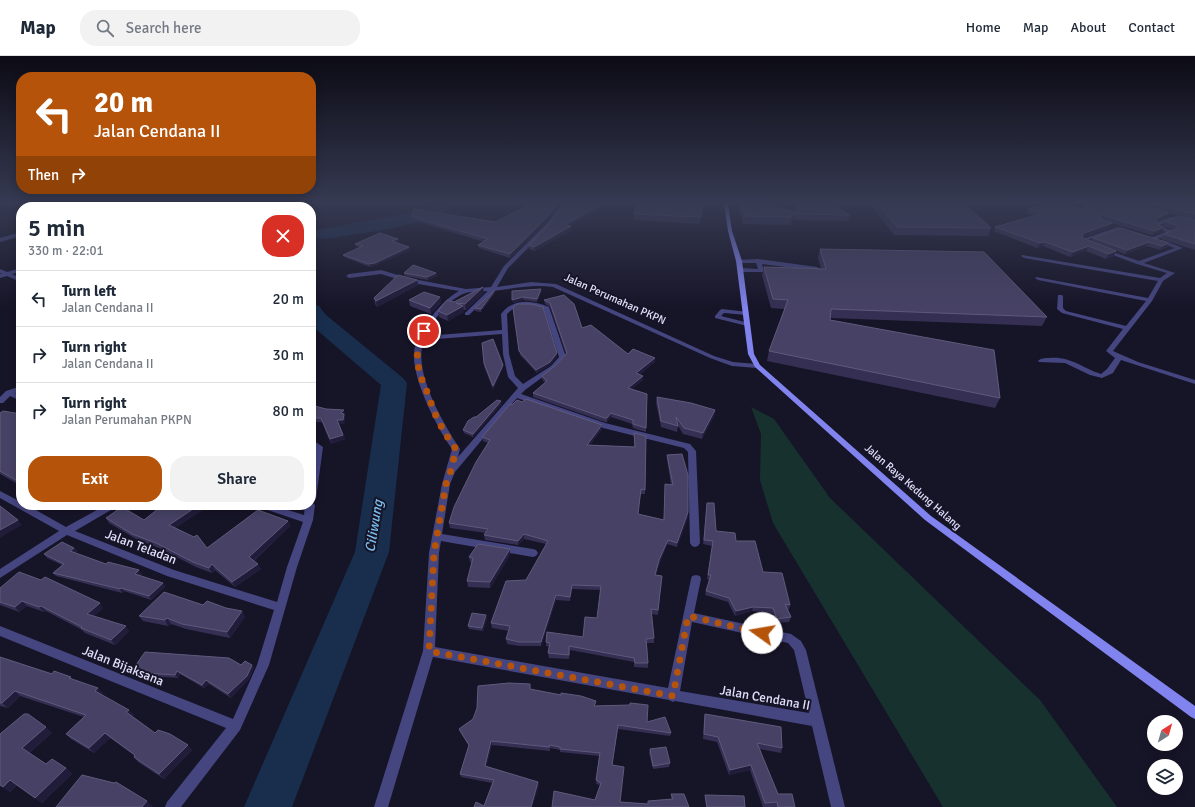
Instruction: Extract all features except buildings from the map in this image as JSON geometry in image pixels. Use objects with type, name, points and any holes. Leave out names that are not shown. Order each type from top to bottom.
[{"type":"main road","name":"Jalan Raya Kedung Halang","points":[[732,239],[741,270],[751,354],[757,366],[928,518],[1195,714]]},
{"type":"street","points":[[467,314],[493,289],[506,267],[535,239]]},
{"type":"street","points":[[1086,239],[1083,240],[1085,243],[1095,247]]},
{"type":"street","points":[[1139,263],[1180,248],[1153,239]]},
{"type":"street","points":[[1101,249],[1172,273],[1161,280],[1150,300],[1109,351],[1110,353],[1118,358],[1195,382]]},
{"type":"street","points":[[1024,256],[1161,280]]},
{"type":"street","points":[[739,261],[817,269]]},
{"type":"street","points":[[741,270],[761,271],[758,262]]},
{"type":"street","points":[[0,271],[16,278]]},
{"type":"street","points":[[0,276],[16,271]]},
{"type":"street","points":[[349,276],[381,272],[407,280],[466,291]]},
{"type":"street","points":[[1038,278],[1150,300]]},
{"type":"street","name":"Jalan Perumahan PKPN","points":[[381,807],[429,651],[436,537],[446,484],[456,449],[444,433],[424,389],[416,356],[420,338],[428,324],[449,299],[466,291],[526,284],[554,285],[712,357],[732,364],[757,366]]},
{"type":"street","points":[[1060,296],[1060,309],[1064,312],[1128,328]]},
{"type":"street","points":[[451,470],[519,392],[553,367],[563,357],[547,308],[545,306],[516,304],[508,309],[504,314],[506,354],[512,377],[519,392],[602,425],[690,448],[692,451],[695,543]]},
{"type":"street","points":[[746,313],[722,311],[717,318],[747,324]]},
{"type":"street","points":[[420,338],[505,332]]},
{"type":"street","points":[[1041,361],[1061,360],[1074,364],[1090,373],[1102,376],[1110,372],[1118,358]]},
{"type":"street","points":[[0,401],[9,393],[16,390]]},
{"type":"street","points":[[9,393],[16,397]]},
{"type":"street","points":[[316,445],[320,447],[316,470]]},
{"type":"street","name":"Jalan Teladan","points":[[0,494],[16,503]]},
{"type":"street","name":"Jalan Teladan","points":[[29,510],[66,531],[171,573],[279,607]]},
{"type":"street","points":[[0,574],[66,531],[105,510]]},
{"type":"street","points":[[277,510],[308,520]]},
{"type":"street","points":[[172,807],[236,726],[263,665],[279,607],[308,520],[309,510]]},
{"type":"street","points":[[436,537],[533,553]]},
{"type":"street","points":[[673,696],[696,579]]},
{"type":"street","name":"Jalan Cendana II","points":[[429,651],[818,721],[797,644],[791,639],[688,616]]},
{"type":"street","name":"Jalan Bijaksana","points":[[0,631],[236,726]]},
{"type":"street","points":[[818,721],[838,807]]},
{"type":"green space","points":[[751,407],[774,419],[830,498],[1040,700],[1117,807],[943,807],[773,523],[760,480],[761,434]]},
{"type":"waterway","name":"Ciliwung","points":[[268,807],[372,552],[394,383],[316,317]]},
{"type":"route","points":[[424,331],[420,338],[416,356],[417,365],[424,389],[428,394],[432,407],[444,433],[456,449],[446,484],[434,553],[429,651],[673,696],[688,616],[762,633]]}]
